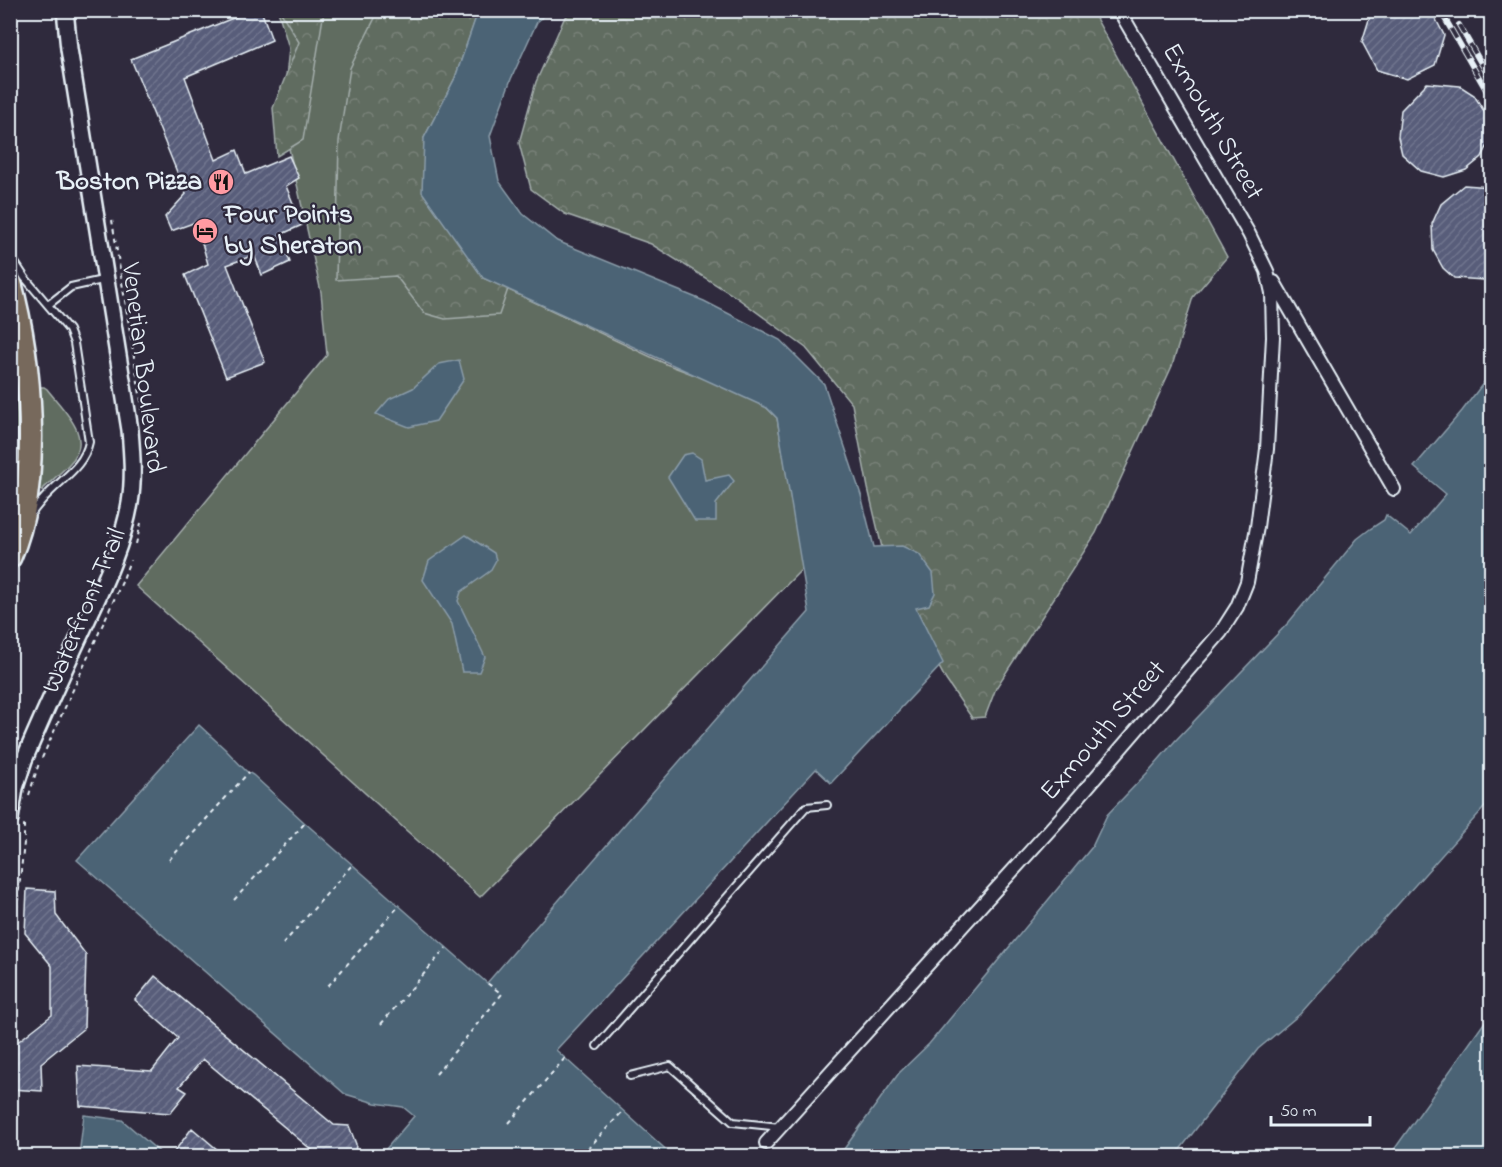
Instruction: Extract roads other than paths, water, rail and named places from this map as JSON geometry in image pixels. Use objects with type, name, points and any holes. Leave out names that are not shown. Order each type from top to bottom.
[{"type":"highway","points":[[10,281],[19,311],[31,411],[28,485],[22,524],[14,548]]},
{"type":"street","name":"Venetian Boulevard","points":[[17,820],[15,788],[24,760],[104,583],[130,504],[133,480],[130,430],[65,10]]},
{"type":"street","name":"Exmouth Street","points":[[1119,10],[1394,489]]},
{"type":"street","name":"Exmouth Street","points":[[765,1143],[1065,813],[1230,620],[1242,595],[1248,575],[1267,449],[1273,306],[1270,282],[1262,260]]},
{"type":"lane","points":[[10,255],[69,330],[74,343],[89,442],[87,452],[74,470],[45,496],[32,512],[14,548]]},
{"type":"lane","points":[[48,305],[70,287],[107,279]]},
{"type":"lane","points":[[597,1046],[806,807],[827,805]]},
{"type":"lane","points":[[630,1076],[669,1066],[733,1122],[780,1127]]},
{"type":"water","points":[[478,11],[550,11],[537,22],[511,79],[490,136],[499,181],[523,214],[557,241],[704,301],[780,340],[824,384],[861,495],[874,547],[902,546],[919,554],[933,573],[935,593],[929,605],[916,608],[943,663],[831,783],[816,769],[556,1050],[673,1156],[380,1156],[414,1116],[403,1107],[375,1103],[345,1094],[77,860],[199,725],[246,771],[487,983],[809,612],[777,418],[767,408],[483,278],[422,192],[424,138],[455,78]]},
{"type":"water","points":[[459,360],[464,379],[436,421],[409,427],[376,414],[389,399],[413,388],[439,364]]},
{"type":"water","points":[[1491,373],[1491,800],[1300,1014],[1258,1049],[1175,1156],[822,1156],[825,1153],[844,1149],[899,1073],[929,1044],[1092,847],[1107,815],[1289,622],[1357,539],[1384,520],[1386,515],[1411,535],[1446,494],[1414,467]]},
{"type":"water","points":[[692,453],[701,459],[705,480],[729,475],[734,481],[716,504],[716,521],[695,521],[668,477],[683,455]]},
{"type":"water","points":[[466,535],[494,553],[496,560],[490,571],[461,592],[458,601],[485,657],[479,672],[462,672],[452,624],[423,580],[429,561]]},
{"type":"water","points":[[1491,1013],[1491,1156],[1389,1156],[1391,1154]]},
{"type":"water","points":[[84,1115],[122,1120],[164,1156],[79,1156]]},
{"type":"railway","points":[[1440,10],[1492,100]]},
{"type":"railway","points":[[1459,25],[1492,82]]},
{"type":"place","name":"Boston Pizza","points":[[221,182]]},
{"type":"place","name":"Four Points by Sheraton","points":[[205,231]]}]
